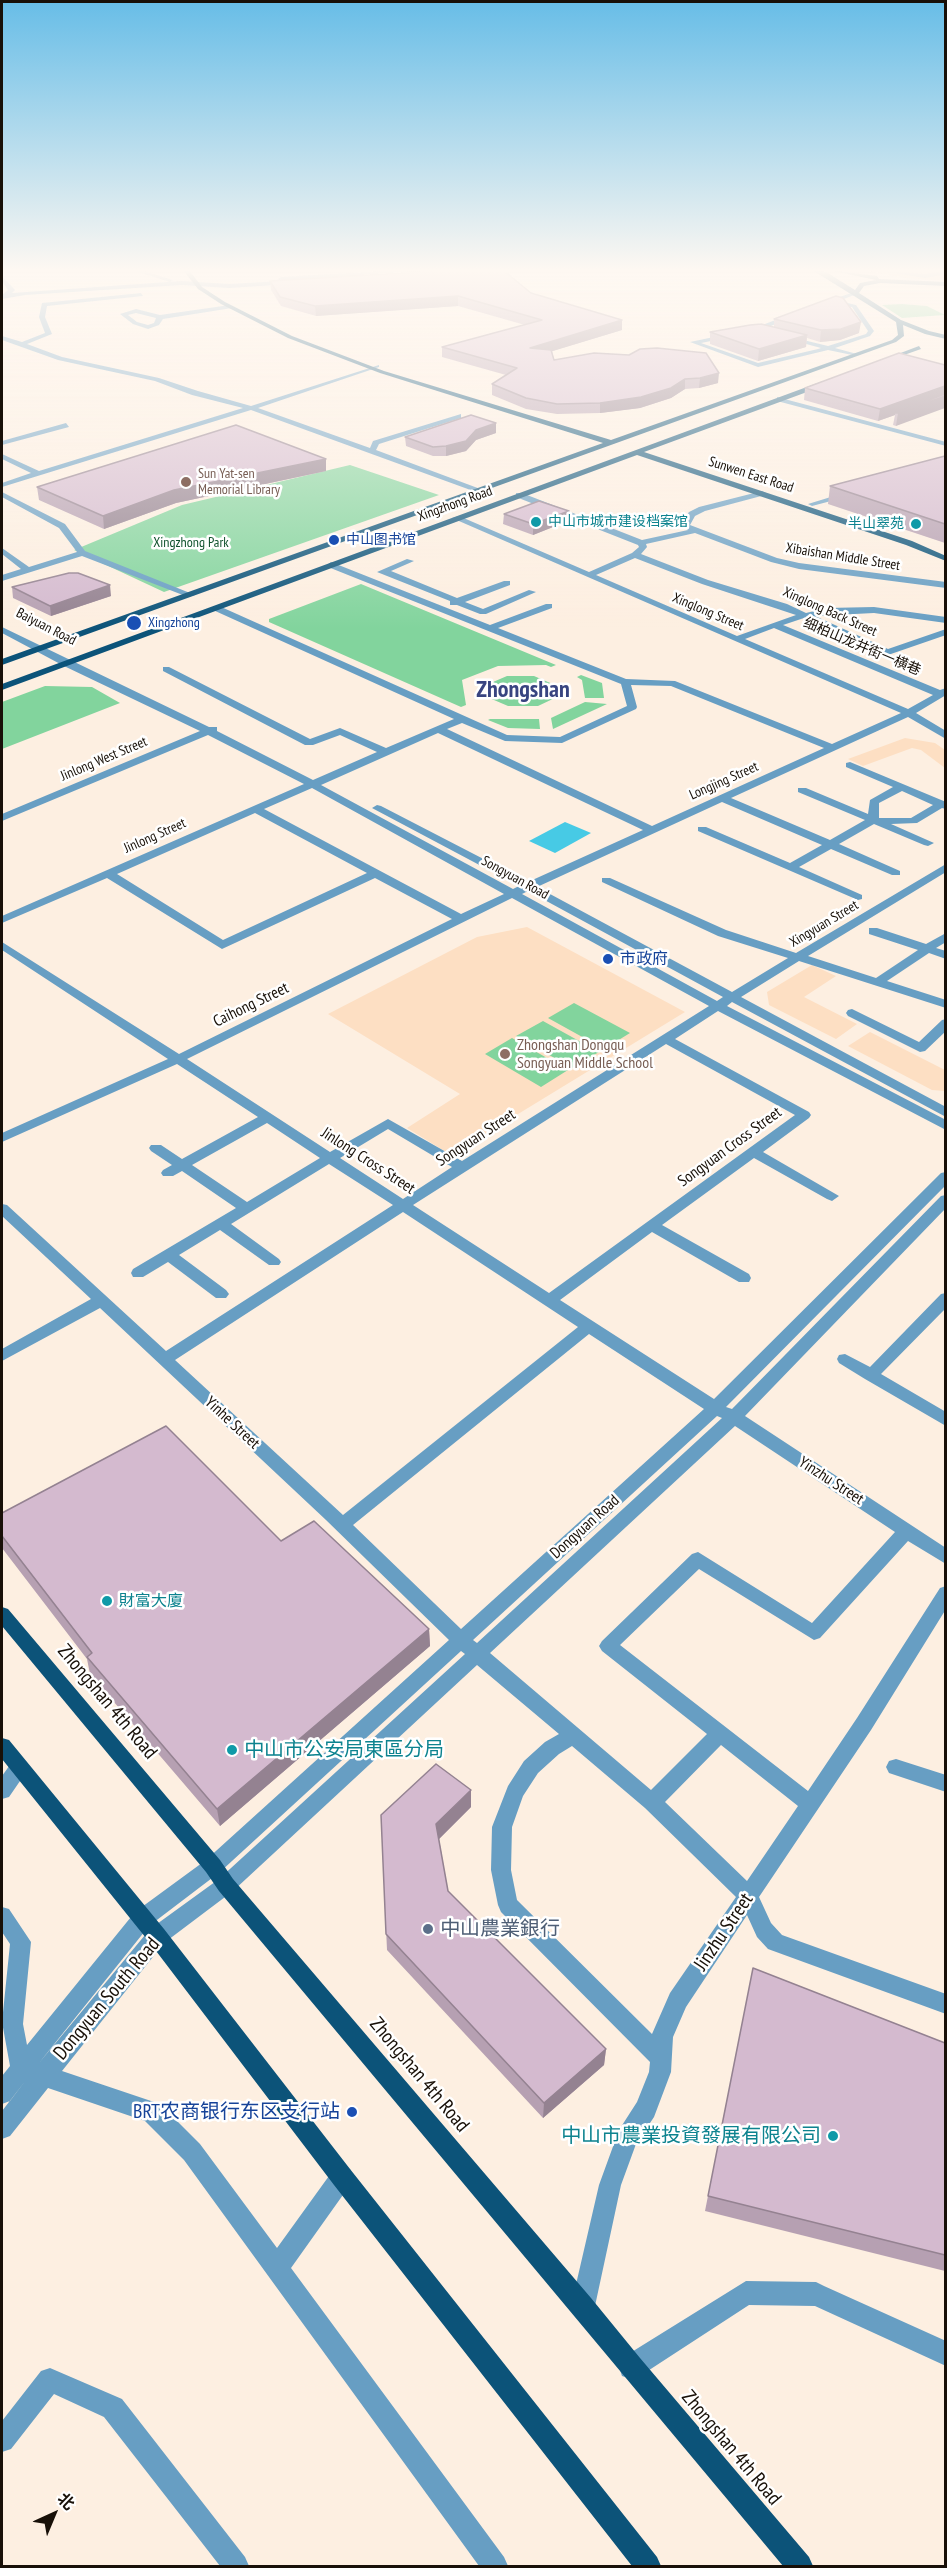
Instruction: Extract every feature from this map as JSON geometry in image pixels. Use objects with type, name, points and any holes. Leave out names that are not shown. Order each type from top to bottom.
[{"type":"main road","name":"Sunwen East Road","points":[[447,390],[642,451],[909,543],[945,559]]},
{"type":"main road","name":"Xingzhong Road","points":[[2,662],[757,390]]},
{"type":"main road","name":"Xingzhong Road","points":[[2,687],[804,390]]},
{"type":"main road","name":"Sunwen East Road","points":[[642,451],[812,504],[945,552]]},
{"type":"main road","name":"Zhongshan 4th Road","points":[[2,1614],[213,1866],[226,1885],[800,2566]]},
{"type":"main road","points":[[2,1746],[157,1936],[342,2177],[648,2566]]},
{"type":"street","points":[[187,390],[251,408],[478,490]]},
{"type":"street","points":[[2,485],[305,390]]},
{"type":"street","points":[[780,399],[945,444]]},
{"type":"street","points":[[372,451],[376,443],[458,416]]},
{"type":"street","points":[[878,426],[897,418]]},
{"type":"street","points":[[2,444],[66,425]]},
{"type":"street","points":[[2,456],[39,474]]},
{"type":"street","points":[[812,504],[856,492]]},
{"type":"street","points":[[693,531],[686,526],[686,521],[692,514],[719,504],[762,493]]},
{"type":"street","points":[[2,494],[62,526],[82,553],[191,595]]},
{"type":"street","points":[[519,495],[641,543],[693,531]]},
{"type":"street","name":"Xinglong Street","points":[[456,518],[909,713],[945,736]]},
{"type":"street","name":"Xibaishan Middle Street","points":[[693,531],[774,560],[799,566],[945,585]]},
{"type":"street","points":[[589,575],[635,555],[643,547],[641,543]]},
{"type":"street","points":[[2,550],[28,570]]},
{"type":"street","points":[[2,578],[82,553]]},
{"type":"street","name":"Xinglong Back Street","points":[[635,555],[670,570],[784,606],[888,652],[945,632]]},
{"type":"street","points":[[364,578],[410,561]]},
{"type":"street","points":[[331,565],[625,682],[672,683],[833,748]]},
{"type":"street","points":[[383,571],[483,612],[532,592]]},
{"type":"street","points":[[439,608],[507,583]]},
{"type":"street","points":[[490,628],[549,606]]},
{"type":"street","points":[[216,608],[505,738],[562,740],[632,707],[625,682]]},
{"type":"street","points":[[736,639],[806,615],[827,611],[874,610],[945,620]]},
{"type":"street","name":"Baiyuan Road","points":[[2,620],[79,659]]},
{"type":"street","name":"细柏山龙井街一横巷","points":[[774,625],[943,692]]},
{"type":"street","name":"Baiyuan Road","points":[[2,630],[67,664]]},
{"type":"street","name":"Songyuan Road","points":[[79,659],[316,782],[528,886],[945,1113]]},
{"type":"street","name":"Songyuan Road","points":[[67,664],[213,729]]},
{"type":"street","points":[[166,669],[309,743],[340,731],[385,752]]},
{"type":"street","name":"Longjing Street","points":[[512,894],[909,713],[943,692]]},
{"type":"street","name":"Jinlong Street","points":[[2,920],[462,719]]},
{"type":"street","name":"Jinlong West Street","points":[[2,818],[213,729]]},
{"type":"street","points":[[438,729],[651,831]]},
{"type":"street","points":[[850,765],[944,805]]},
{"type":"street","name":"Songyuan Road","points":[[316,782],[512,894],[945,1126]]},
{"type":"street","points":[[873,820],[874,802],[901,787]]},
{"type":"street","points":[[802,790],[928,843]]},
{"type":"street","points":[[722,798],[896,873]]},
{"type":"street","points":[[790,867],[873,820],[913,821],[944,805]]},
{"type":"street","points":[[255,808],[461,919]]},
{"type":"street","points":[[702,829],[858,897]]},
{"type":"street","name":"Xingyuan Street","points":[[718,1006],[945,867]]},
{"type":"street","points":[[107,873],[222,945],[375,873]]},
{"type":"street","points":[[606,880],[722,933],[945,1004]]},
{"type":"street","name":"Caihong Street","points":[[2,1138],[178,1059],[512,894]]},
{"type":"street","points":[[873,931],[945,955]]},
{"type":"street","points":[[878,982],[945,936]]},
{"type":"street","name":"Jinlong Cross Street","points":[[2,945],[715,1408]]},
{"type":"street","name":"Songyuan Street","points":[[164,1360],[462,1167],[718,1006]]},
{"type":"street","points":[[852,1013],[920,1048],[945,1023]]},
{"type":"street","name":"Songyuan Cross Street","points":[[549,1300],[804,1115],[666,1039]]},
{"type":"street","points":[[168,1173],[268,1117]]},
{"type":"street","points":[[138,1273],[388,1123],[462,1167]]},
{"type":"street","points":[[156,1148],[248,1209]]},
{"type":"street","points":[[753,1152],[832,1196]]},
{"type":"street","name":"Dongyuan Road","points":[[213,1866],[715,1408],[945,1176]]},
{"type":"street","name":"Dongyuan Road","points":[[226,1885],[734,1417],[945,1199]]},
{"type":"street","name":"Yinhe Street","points":[[2,1208],[342,1525],[461,1640],[652,1802],[748,1895]]},
{"type":"street","points":[[222,1224],[274,1262]]},
{"type":"street","points":[[652,1226],[744,1278]]},
{"type":"street","points":[[169,1255],[221,1294]]},
{"type":"street","points":[[2,1356],[100,1301]]},
{"type":"street","points":[[871,1375],[943,1303]]},
{"type":"street","points":[[342,1525],[589,1326]]},
{"type":"street","points":[[845,1359],[945,1420]]},
{"type":"street","name":"Yinzhu Street","points":[[715,1408],[734,1417],[945,1557]]},
{"type":"street","points":[[810,1804],[608,1646],[698,1559],[814,1633],[907,1530]]},
{"type":"street","name":"Jinzhu Street","points":[[583,2306],[610,2185],[627,2138],[646,2109],[660,2072],[662,2037],[678,2000],[864,1724],[945,1593]]},
{"type":"street","points":[[573,1735],[552,1748],[531,1767],[515,1792],[502,1827],[501,1870],[508,1905],[661,2058]]},
{"type":"street","points":[[652,1802],[719,1735]]},
{"type":"street","points":[[896,1767],[945,1784]]},
{"type":"street","points":[[2,1791],[19,1768]]},
{"type":"street","name":"Dongyuan South Road","points":[[2,2128],[32,2072],[142,1919],[213,1866]]},
{"type":"street","name":"Dongyuan South Road","points":[[2,2093],[32,2072],[157,1936],[226,1885]]},
{"type":"street","points":[[748,1895],[764,1930],[775,1942],[945,2004]]},
{"type":"street","points":[[2,1916],[21,1942],[12,2024],[32,2072],[152,2112],[192,2152],[495,2566]]},
{"type":"street","points":[[277,2268],[342,2177]]},
{"type":"street","points":[[631,2367],[746,2293],[816,2294],[945,2355]]},
{"type":"street","points":[[2,2440],[50,2380],[113,2408],[236,2566]]},
{"type":"shaded area","points":[[905,738],[935,743],[945,750],[945,768],[921,750],[912,748],[863,766],[848,759]]},
{"type":"shaded area","name":"Zhongshan Dongqu Songyuan Middle School","points":[[527,927],[685,1012],[451,1155],[407,1128],[460,1094],[328,1014],[477,937]]},
{"type":"shaded area","points":[[812,965],[836,976],[804,997],[857,1024],[836,1039],[769,1005],[767,992]]},
{"type":"shaded area","points":[[870,1032],[945,1070],[945,1091],[932,1090],[848,1046]]},
{"type":"green space","name":"Xingzhong Park","points":[[350,465],[439,495],[164,592],[74,550],[182,505]]},
{"type":"green space","points":[[361,584],[556,665],[551,667],[546,665],[498,666],[462,680],[466,705],[461,707],[269,622],[269,619]]},
{"type":"green space","points":[[581,675],[602,683],[604,698],[585,698],[582,680],[577,677]]},
{"type":"green space","points":[[507,676],[534,676],[555,685],[557,697],[538,706],[508,706],[487,697],[486,685]]},
{"type":"green space","points":[[45,686],[92,687],[120,703],[2,749],[2,702]]},
{"type":"green space","points":[[585,702],[607,704],[553,729],[551,718]]},
{"type":"green space","points":[[539,719],[540,729],[508,728],[488,720]]},
{"type":"green space","points":[[574,1003],[630,1033],[604,1049],[548,1018]]},
{"type":"green space","points":[[543,1021],[599,1052],[572,1068],[516,1036]]},
{"type":"green space","points":[[512,1038],[568,1070],[541,1087],[485,1054]]},
{"type":"water","points":[[565,822],[591,833],[555,853],[529,841]]},
{"type":"building","points":[[506,390],[665,390],[641,397],[600,403],[557,404],[526,398]]},
{"type":"building","points":[[812,390],[934,390],[880,409]]},
{"type":"building","points":[[945,394],[945,396],[895,413]]},
{"type":"building","points":[[471,415],[496,423],[476,430],[466,441],[446,446],[433,447],[405,437]]},
{"type":"building","name":"Sun Yat-sen Memorial Library","points":[[236,425],[326,459],[174,490],[103,516],[37,487]]},
{"type":"building","points":[[945,456],[945,524],[830,486]]},
{"type":"building","points":[[539,501],[569,511],[533,524],[504,514]]},
{"type":"building","points":[[69,573],[78,573],[110,585],[50,606],[12,587]]},
{"type":"building","points":[[166,1426],[281,1541],[314,1521],[429,1629],[217,1809],[87,1657],[92,1653],[2,1536],[2,1513]]},
{"type":"building","name":"中山農業銀行","points":[[436,1764],[471,1790],[436,1824],[448,1891],[606,2049],[544,2103],[386,1934],[381,1815]]},
{"type":"building","name":"中山市農業投資發展有限公司","points":[[753,1968],[945,2043],[945,2255],[708,2196]]},
{"type":"place","name":"Sun Yat-sen Memorial Library","points":[[186,482]]},
{"type":"place","name":"中山市城市建设档案馆","points":[[536,522]]},
{"type":"place","name":"半山翠苑","points":[[916,524]]},
{"type":"place","name":"中山图书馆","points":[[334,540]]},
{"type":"place","name":"Xingzhong","points":[[134,623]]},
{"type":"place","name":"市政府","points":[[608,959]]},
{"type":"place","name":"Zhongshan Dongqu Songyuan Middle School","points":[[505,1054]]},
{"type":"place","name":"財富大廈","points":[[107,1601]]},
{"type":"place","name":"中山市公安局東區分局","points":[[232,1750]]},
{"type":"place","name":"中山農業銀行","points":[[428,1929]]},
{"type":"place","name":"BRT农商银行东区支行站","points":[[352,2112]]},
{"type":"place","name":"中山市農業投資發展有限公司","points":[[833,2136]]},
{"type":"district","name":"Zhongshan","points":[[523,690]]}]
